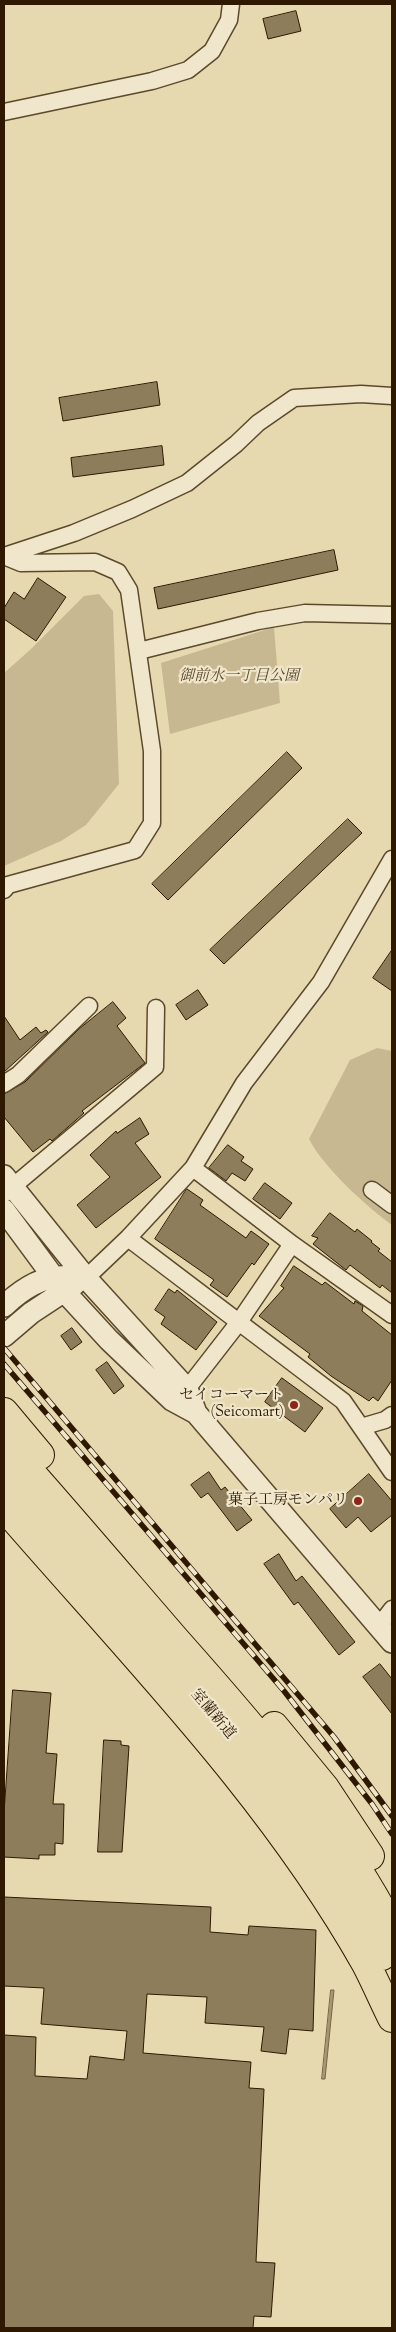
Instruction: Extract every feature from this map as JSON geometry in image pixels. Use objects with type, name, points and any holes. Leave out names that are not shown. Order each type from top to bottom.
[{"type":"highway","points":[[4,1412],[228,1671],[326,1788],[392,1892]]},
{"type":"highway","name":"室蘭新道","points":[[4,1442],[232,1703],[349,1855],[392,1929]]},
{"type":"highway","name":"室蘭新道","points":[[4,1474],[160,1653],[296,1820],[340,1884],[392,1977]]},
{"type":"highway","points":[[4,1507],[202,1734],[256,1801],[308,1872],[366,1964],[392,2018]]},
{"type":"street","points":[[4,112],[152,81],[188,70],[212,51],[229,20],[231,4]]},
{"type":"street","points":[[4,553],[74,533],[132,510],[187,483],[236,444],[258,423],[294,398],[361,394],[392,396]]},
{"type":"street","points":[[4,553],[21,563],[95,562],[118,572],[129,590],[152,751],[152,823],[135,850],[8,885],[4,890]]},
{"type":"street","points":[[139,651],[258,620],[305,613],[392,615]]},
{"type":"street","points":[[10,1300],[58,1283],[86,1278],[128,1238],[192,1168],[244,1083],[321,982],[392,859]]},
{"type":"street","points":[[4,1084],[18,1075],[89,1006]]},
{"type":"street","points":[[156,1008],[155,1066],[7,1186],[86,1278],[187,1389],[196,1413],[386,1634]]},
{"type":"street","points":[[192,1168],[292,1244],[392,1315]]},
{"type":"street","points":[[372,1190],[392,1205]]},
{"type":"street","points":[[4,1210],[58,1283],[109,1340],[172,1400],[196,1413]]},
{"type":"street","points":[[128,1238],[343,1401],[392,1472]]},
{"type":"street","points":[[187,1389],[239,1322],[292,1244]]},
{"type":"street","points":[[4,1336],[31,1313],[58,1283]]},
{"type":"street","points":[[361,1427],[385,1420],[392,1415]]},
{"type":"street","points":[[386,1634],[392,1608]]},
{"type":"green space","points":[[99,594],[113,611],[119,784],[86,825],[61,841],[4,866],[4,673],[84,596]]},
{"type":"green space","name":"御前水一丁目公園","points":[[274,627],[280,703],[170,734],[161,663]]},
{"type":"green space","points":[[377,1048],[392,1051],[392,1225],[335,1174],[324,1162],[309,1139],[350,1060]]},
{"type":"shaded area","points":[[331,1990],[334,1990],[325,2079],[322,2079]]},
{"type":"building","points":[[296,11],[301,31],[268,39],[263,19]]},
{"type":"building","points":[[157,382],[160,405],[63,421],[59,398]]},
{"type":"building","points":[[162,446],[164,465],[73,477],[71,458]]},
{"type":"building","points":[[334,550],[338,570],[158,609],[154,588]]},
{"type":"building","points":[[38,578],[66,597],[36,641],[4,619],[4,608],[14,592],[24,599]]},
{"type":"building","points":[[287,752],[302,768],[168,900],[152,884]]},
{"type":"building","points":[[348,819],[362,833],[224,964],[210,950]]},
{"type":"building","points":[[392,950],[392,991],[373,978]]},
{"type":"building","points":[[198,990],[208,1005],[186,1020],[176,1005]]},
{"type":"building","points":[[113,1002],[126,1018],[117,1026],[145,1063],[82,1111],[84,1113],[52,1141],[50,1139],[33,1152],[4,1117],[4,1094],[25,1082],[79,1029]]},
{"type":"building","points":[[4,1016],[20,1040],[36,1027],[41,1033],[46,1030],[48,1032],[4,1072]]},
{"type":"building","points":[[140,1118],[149,1134],[135,1143],[161,1177],[96,1228],[77,1205],[110,1177],[90,1155],[116,1131],[117,1133]]},
{"type":"building","points":[[228,1145],[244,1157],[241,1161],[253,1169],[245,1181],[232,1173],[226,1181],[209,1168]]},
{"type":"building","points":[[265,1183],[292,1203],[280,1219],[253,1199]]},
{"type":"building","points":[[187,1189],[203,1200],[200,1205],[246,1238],[251,1231],[269,1244],[254,1265],[252,1263],[227,1297],[210,1285],[214,1280],[155,1239]]},
{"type":"building","points":[[330,1213],[355,1232],[357,1229],[380,1249],[378,1251],[392,1262],[392,1293],[382,1285],[380,1288],[350,1265],[346,1270],[313,1244],[318,1238],[312,1236]]},
{"type":"building","points":[[294,1266],[322,1285],[325,1282],[354,1304],[355,1301],[363,1306],[362,1311],[392,1335],[392,1380],[378,1401],[373,1397],[369,1401],[331,1376],[308,1357],[310,1354],[259,1316],[284,1288],[281,1286]]},
{"type":"building","points":[[169,1289],[175,1293],[177,1290],[217,1322],[196,1350],[161,1324],[165,1317],[155,1310]]},
{"type":"building","points":[[72,1328],[82,1342],[71,1350],[61,1336]]},
{"type":"building","points":[[107,1362],[124,1386],[114,1394],[96,1370]]},
{"type":"building","name":"セイコーマート (Seicomart)","points":[[282,1378],[323,1408],[305,1432],[265,1402]]},
{"type":"building","points":[[209,1472],[221,1490],[225,1487],[252,1520],[237,1531],[208,1493],[201,1498],[191,1485]]},
{"type":"building","name":"菓子工房モンパリ","points":[[369,1474],[392,1501],[392,1515],[371,1532],[358,1517],[346,1528],[330,1509]]},
{"type":"building","points":[[279,1554],[296,1581],[302,1576],[355,1642],[339,1655],[298,1602],[294,1605],[264,1564]]},
{"type":"building","points":[[380,1664],[392,1679],[392,1714],[363,1677]]},
{"type":"building","points":[[13,1690],[51,1693],[46,1753],[57,1754],[53,1804],[64,1804],[63,1844],[55,1843],[55,1855],[39,1855],[39,1859],[4,1857],[4,1813]]},
{"type":"building","points":[[104,1740],[121,1741],[121,1745],[129,1746],[122,1852],[98,1852]]},
{"type":"building","points":[[4,1897],[211,1907],[210,1932],[248,1935],[249,1926],[316,1930],[313,2031],[289,2029],[286,2054],[261,2051],[264,2027],[205,2023],[207,1997],[147,1994],[143,2053],[251,2062],[249,2088],[264,2089],[256,2262],[275,2263],[271,2317],[254,2316],[253,2328],[4,2328],[4,2035],[36,2037],[35,2076],[87,2079],[90,2056],[124,2060],[127,2031],[41,2024],[44,1988],[4,1986]]},
{"type":"railway","points":[[4,1348],[334,1737],[392,1816]]},
{"type":"railway","points":[[4,1364],[284,1691],[372,1804],[392,1834]]},
{"type":"place","name":"セイコーマート (Seicomart)","points":[[294,1405]]},
{"type":"place","name":"菓子工房モンパリ","points":[[358,1501]]}]
